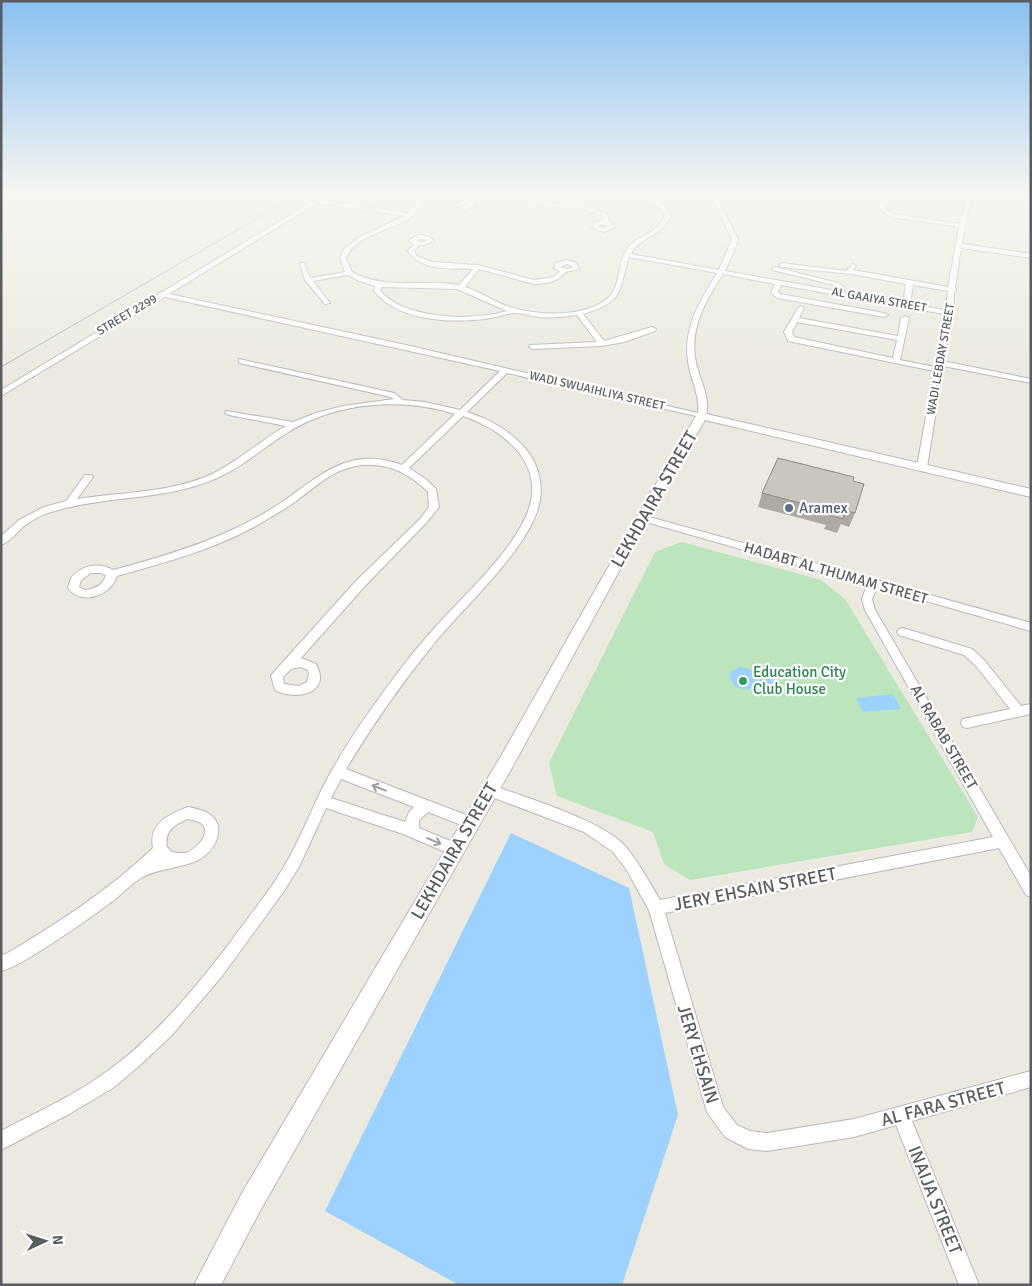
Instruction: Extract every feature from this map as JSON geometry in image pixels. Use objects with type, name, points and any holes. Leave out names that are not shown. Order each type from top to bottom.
[{"type":"street","name":"STREET 2299","points":[[1,394],[231,252]]},
{"type":"street","points":[[347,252],[343,258],[349,273]]},
{"type":"street","points":[[412,252],[422,261],[439,265],[478,267],[513,279],[527,281],[554,278],[564,271]]},
{"type":"street","points":[[308,280],[349,273],[379,285],[460,288],[514,311],[544,314],[578,312],[597,306],[614,296],[629,252]]},
{"type":"street","name":"AL GAAIYA STREET","points":[[629,252],[722,268],[779,282],[949,313]]},
{"type":"street","points":[[702,416],[704,406],[692,365],[691,331],[695,318],[729,252]]},
{"type":"street","name":"WADI LEBDAY STREET","points":[[922,466],[959,252]]},
{"type":"street","points":[[1003,252],[1031,256]]},
{"type":"street","points":[[761,278],[782,265],[802,260]]},
{"type":"street","points":[[302,264],[308,280],[327,303]]},
{"type":"street","points":[[782,265],[851,272],[953,290]]},
{"type":"street","points":[[851,272],[854,265]]},
{"type":"street","points":[[460,288],[478,267]]},
{"type":"street","points":[[775,269],[836,284],[842,287],[840,293]]},
{"type":"street","points":[[779,282],[774,293],[778,296],[884,315]]},
{"type":"street","points":[[906,305],[910,282]]},
{"type":"street","points":[[379,285],[377,291],[379,296],[399,307],[431,316],[456,319],[485,318],[504,315],[514,311]]},
{"type":"street","name":"WADI SWUAIHLIYA STREET","points":[[161,294],[506,370],[1031,493]]},
{"type":"street","points":[[801,308],[788,332],[791,339],[896,362],[1031,381]]},
{"type":"street","points":[[578,312],[602,344]]},
{"type":"street","points":[[896,362],[905,318]]},
{"type":"street","points":[[795,319],[901,339]]},
{"type":"street","points":[[533,347],[602,344],[621,340],[652,329]]},
{"type":"street","points":[[242,361],[394,395],[400,401]]},
{"type":"street","points":[[404,468],[460,412],[506,370]]},
{"type":"street","points":[[1,542],[8,534],[37,514],[70,502],[186,488],[216,476],[295,425],[312,417],[337,410],[400,401],[460,412],[491,424],[516,442],[535,468],[536,502],[524,529],[496,568],[430,640],[393,689],[338,772],[288,874],[235,949],[164,1031],[102,1086],[1,1141]]},
{"type":"street","points":[[229,413],[295,425]]},
{"type":"street","name":"LEKHDAIRA STREET","points":[[207,1285],[256,1194],[455,850],[469,822],[489,790],[642,518],[702,416]]},
{"type":"street","points":[[112,574],[155,563],[243,528],[271,513],[322,476],[344,466],[371,462],[404,468],[421,478],[433,491],[434,507],[423,521],[360,584],[277,676],[277,682],[283,690],[296,692],[310,686],[314,682],[315,671],[307,664],[301,662],[287,666]]},
{"type":"street","points":[[70,502],[88,477]]},
{"type":"street","name":"HADABT AL THUMAM STREET","points":[[642,518],[1031,627]]},
{"type":"street","name":"AL RABAB STREET","points":[[874,583],[867,599],[870,610],[1031,890]]},
{"type":"street","points":[[903,632],[968,652],[1025,710]]},
{"type":"street","points":[[306,644],[307,664]]},
{"type":"street","points":[[967,723],[1025,710]]},
{"type":"street","points":[[338,772],[469,822]]},
{"type":"street","name":"JERY EHSAIN STREET","points":[[489,790],[589,828],[605,838],[631,864],[656,908],[1003,841]]},
{"type":"street","points":[[323,801],[413,832],[455,850]]},
{"type":"street","points":[[413,832],[411,819],[415,813],[427,806]]},
{"type":"street","points":[[138,873],[198,854],[212,836],[212,827],[208,819],[194,813],[176,817],[166,825],[158,838],[160,851],[166,857],[175,860]]},
{"type":"street","points":[[1,963],[9,961],[53,934],[138,873],[160,851]]},
{"type":"street","name":"JERY EHSAIN","points":[[656,908],[716,1112],[731,1132],[748,1140],[767,1142],[854,1128]]},
{"type":"street","name":"AL FARA STREET","points":[[854,1128],[1031,1079]]},
{"type":"street","name":"INAIJA STREET","points":[[901,1116],[969,1285]]},
{"type":"green space","name":"Education City Club House","points":[[682,542],[821,580],[845,599],[978,817],[972,832],[690,880],[664,864],[653,832],[557,796],[549,763],[655,552]]},
{"type":"water","points":[[739,667],[747,668],[758,675],[768,675],[776,684],[778,692],[764,692],[761,695],[756,691],[738,688],[731,681],[729,673]]},
{"type":"water","points":[[893,694],[901,709],[863,712],[856,698]]},
{"type":"water","points":[[511,833],[629,888],[678,1115],[622,1285],[459,1285],[325,1211]]},
{"type":"building","points":[[778,458],[854,477],[853,481],[864,484],[855,513],[845,510],[843,519],[829,515],[831,511],[762,493]]},
{"type":"tram line","points":[[1,367],[199,252]]},
{"type":"place","name":"Aramex","points":[[789,508]]},
{"type":"place","name":"Education City Club House","points":[[743,681]]}]
